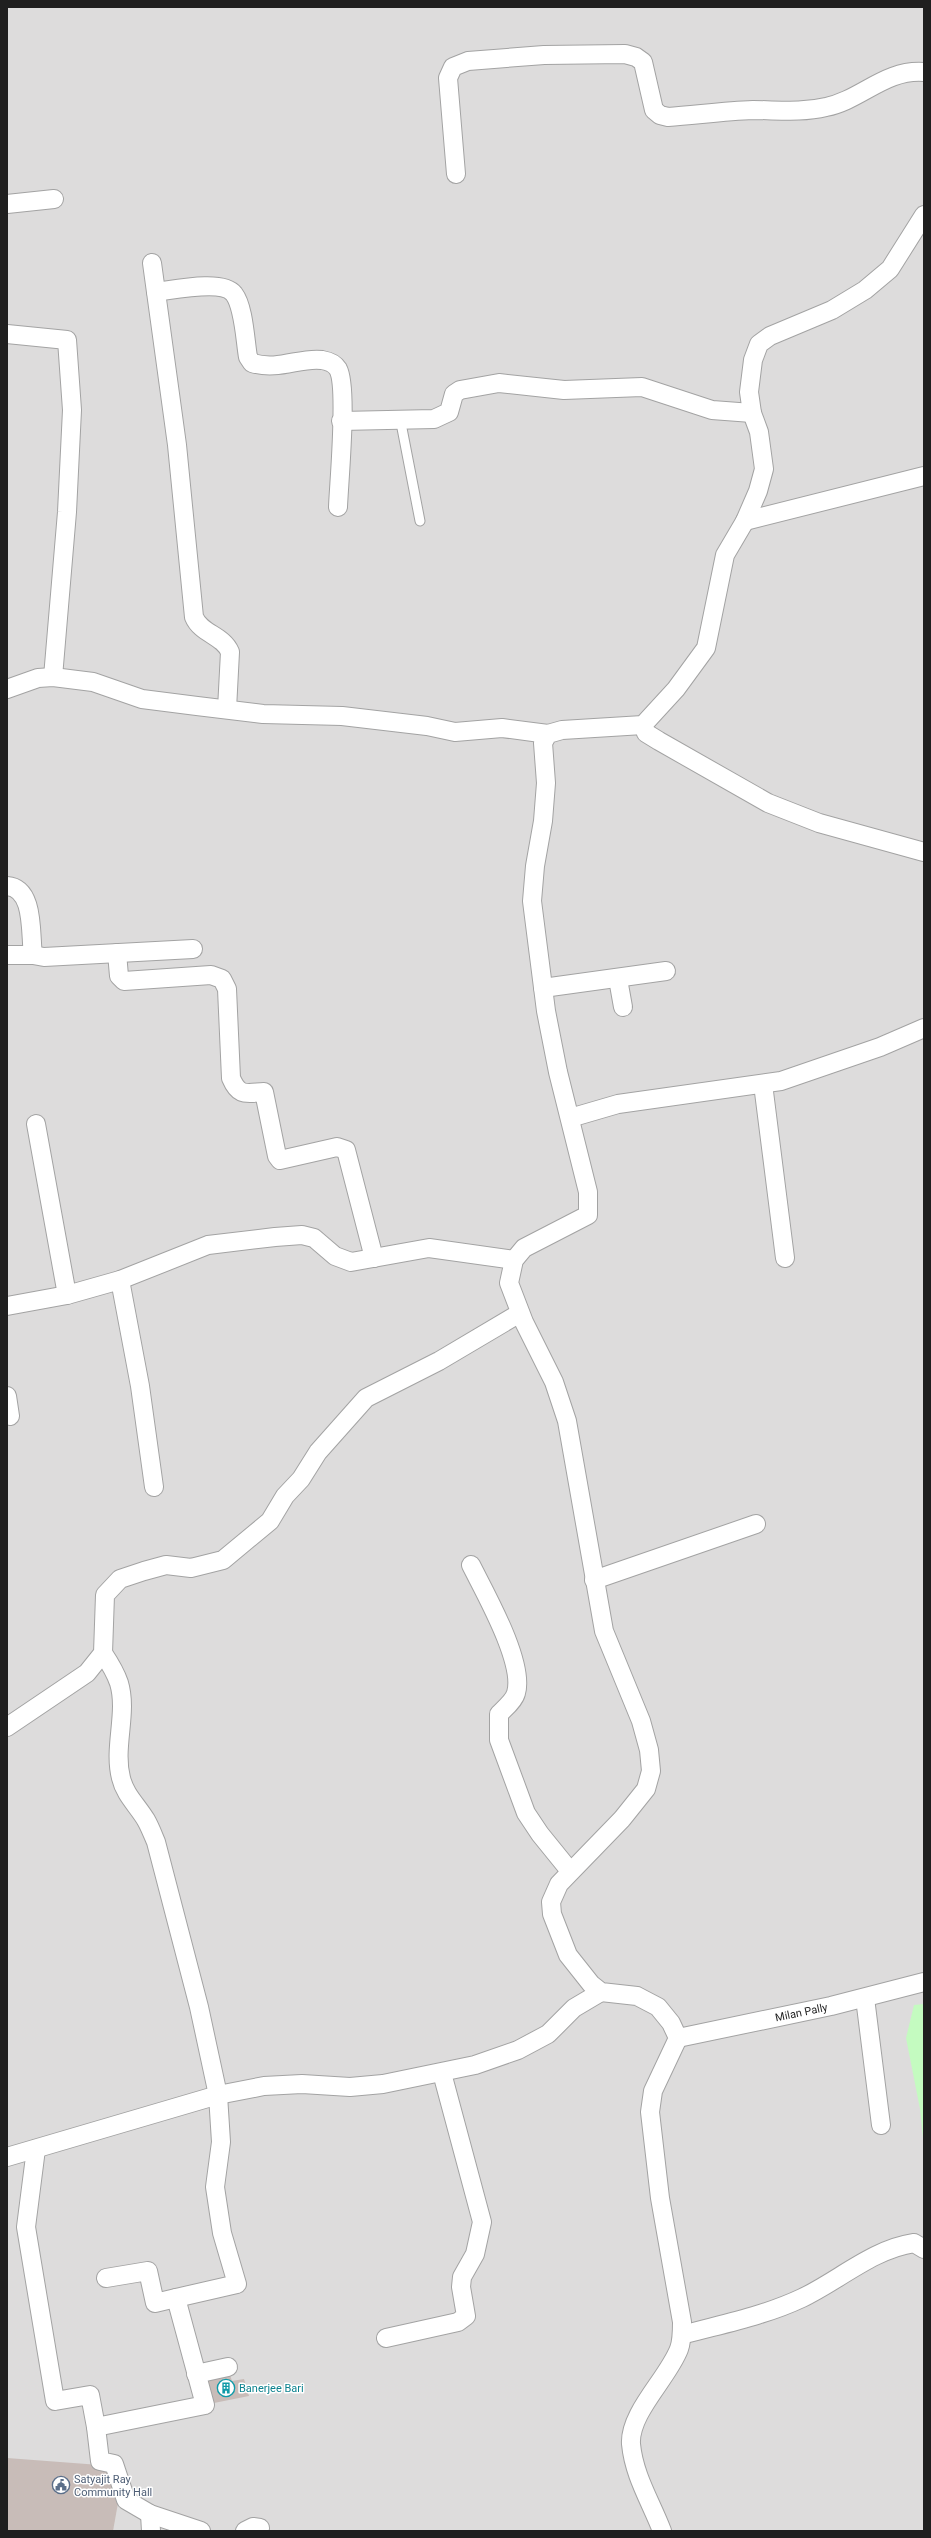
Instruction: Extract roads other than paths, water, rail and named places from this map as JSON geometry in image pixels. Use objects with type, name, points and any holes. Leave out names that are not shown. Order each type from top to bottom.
[{"type":"street","points":[[456,174],[448,78],[453,67],[468,61],[544,55],[625,54],[636,57],[643,62],[654,110],[660,115],[668,117],[752,110],[806,111],[828,107],[889,76],[910,71],[924,72]]},
{"type":"street","points":[[7,204],[54,199]]},
{"type":"street","points":[[7,689],[38,678],[53,676],[93,682],[142,699],[263,714],[342,716],[427,726],[455,732],[502,728],[548,734],[562,730],[643,725],[676,689],[706,648],[725,555],[745,521],[758,491],[764,468],[759,432],[752,414],[749,392],[753,360],[759,344],[770,336],[832,310],[865,290],[890,269],[924,215]]},
{"type":"street","points":[[152,263],[177,445],[194,617],[197,623],[206,631],[228,645],[230,652],[227,709]]},
{"type":"street","points":[[156,292],[205,286],[224,287],[234,293],[239,305],[248,357],[252,363],[263,366],[278,366],[322,360],[333,364],[341,380],[342,421],[338,507]]},
{"type":"street","points":[[7,334],[67,340],[72,418],[67,512],[53,676]]},
{"type":"street","points":[[342,421],[400,418],[434,419],[449,412],[454,394],[460,390],[499,383],[564,390],[642,387],[712,410],[752,414]]},
{"type":"street","points":[[745,521],[924,476]]},
{"type":"street","points":[[643,725],[646,733],[768,803],[819,823],[924,852]]},
{"type":"street","points":[[548,734],[543,743],[546,783],[544,822],[535,866],[532,901],[543,988],[558,1072],[588,1192],[588,1215],[524,1248],[514,1260],[509,1283],[520,1313],[554,1382],[567,1420],[604,1631],[641,1721],[649,1750],[651,1771],[646,1789],[626,1813],[570,1871],[556,1890],[551,1902],[552,1914],[568,1955],[591,1984],[601,1992],[637,1996],[658,2007],[671,2023],[678,2038],[653,2091],[650,2112],[659,2190],[682,2322],[682,2335],[676,2356],[635,2421],[631,2443],[636,2470],[662,2531]]},
{"type":"street","points":[[7,886],[16,886],[23,893],[27,904],[33,955]]},
{"type":"street","points":[[7,954],[44,957],[193,949]]},
{"type":"street","points":[[117,953],[119,976],[124,981],[211,975],[222,979],[227,989],[232,1078],[236,1089],[241,1093],[264,1092],[277,1156],[280,1160],[337,1147],[346,1150],[374,1258]]},
{"type":"street","points":[[543,988],[618,979],[666,971]]},
{"type":"street","points":[[618,979],[623,1007]]},
{"type":"street","points":[[570,1118],[618,1104],[781,1081],[924,1028]]},
{"type":"street","points":[[763,1084],[785,1258]]},
{"type":"street","points":[[36,1124],[67,1295]]},
{"type":"street","points":[[7,1306],[67,1295],[120,1280],[208,1245],[275,1237],[302,1235],[314,1238],[335,1256],[351,1262],[429,1248],[514,1260]]},
{"type":"street","points":[[120,1280],[140,1386],[154,1487]]},
{"type":"street","points":[[7,1727],[88,1673],[103,1653],[105,1595],[120,1579],[166,1565],[191,1568],[223,1560],[270,1521],[285,1496],[301,1479],[318,1452],[366,1398],[439,1361],[520,1313]]},
{"type":"street","points":[[7,1396],[10,1416]]},
{"type":"street","points":[[594,1580],[756,1524]]},
{"type":"street","points":[[471,1564],[512,1652],[518,1684],[516,1696],[499,1714],[499,1740],[526,1813],[540,1834],[570,1871]]},
{"type":"street","points":[[103,1653],[114,1669],[120,1684],[121,1717],[118,1756],[121,1777],[126,1793],[146,1820],[156,1842],[199,2007],[218,2095],[221,2142],[215,2187],[222,2233],[236,2284],[155,2303],[148,2271],[106,2278]]},
{"type":"street","name":"Milan Pally","points":[[678,2038],[865,1998],[924,1982]]},
{"type":"street","points":[[7,2157],[218,2095],[264,2086],[302,2084],[350,2087],[383,2084],[475,2065],[518,2050],[548,2034],[574,2008],[601,1992]]},
{"type":"street","points":[[865,1998],[881,2125]]},
{"type":"street","points":[[386,2338],[458,2322],[466,2316],[461,2287],[462,2277],[475,2254],[482,2222],[442,2073]]},
{"type":"street","points":[[36,2149],[26,2227],[55,2401],[90,2395],[100,2461],[114,2464],[126,2500],[151,2523],[201,2531]]},
{"type":"street","points":[[682,2335],[780,2308],[804,2297],[890,2249],[914,2244],[924,2249]]},
{"type":"street","points":[[96,2427],[205,2405],[176,2298]]},
{"type":"street","points":[[196,2374],[228,2367]]},
{"type":"lane","points":[[400,418],[420,521]]},
{"type":"place","name":"Banerjee Bari","points":[[226,2388]]},
{"type":"place","name":"Satyajit Ray Community Hall","points":[[61,2485]]}]
